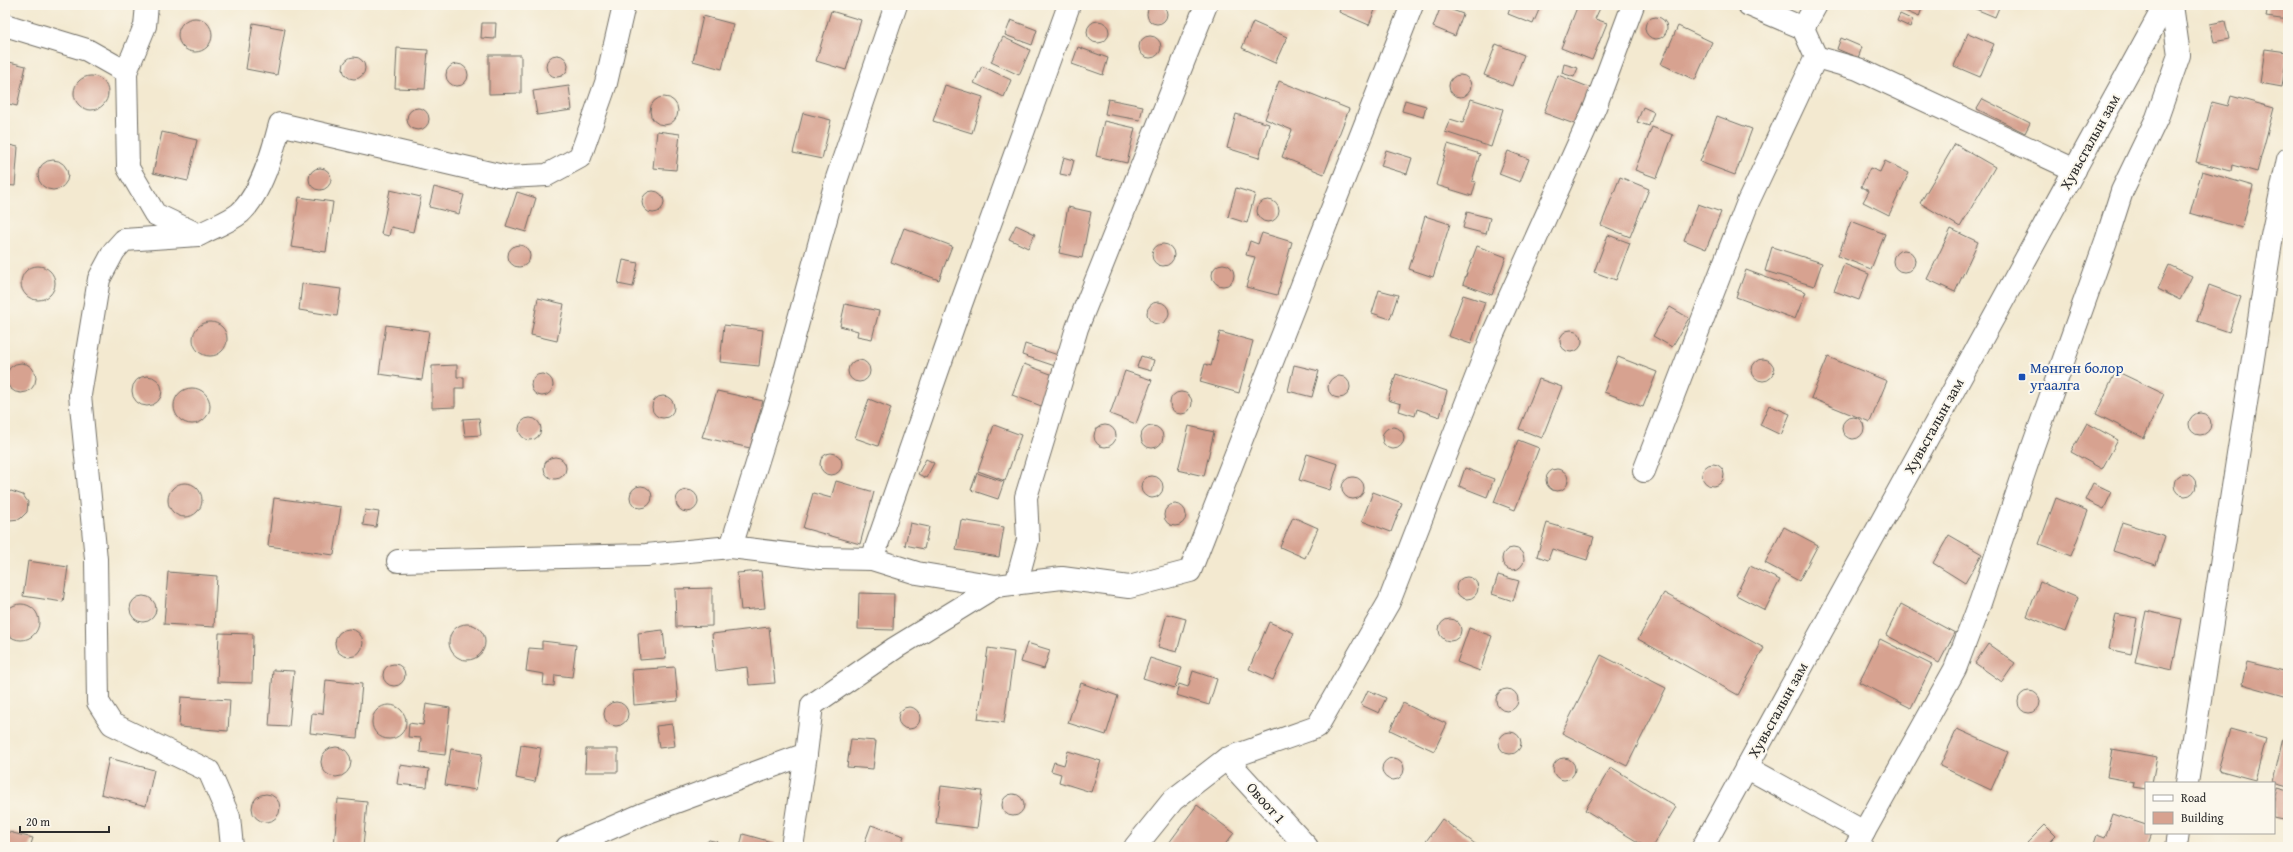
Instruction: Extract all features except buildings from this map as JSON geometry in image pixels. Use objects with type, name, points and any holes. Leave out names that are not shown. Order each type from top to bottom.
[{"type":"street","points":[[147,5],[145,26],[126,72],[128,168],[155,214],[199,234]]},
{"type":"street","points":[[232,847],[229,817],[209,771],[112,724],[98,702],[96,559],[80,395],[99,279],[114,251],[124,240],[199,234],[240,213],[255,192],[274,151],[280,124],[507,177],[547,175],[580,157],[606,83],[624,5]]},
{"type":"street","points":[[731,547],[778,396],[837,178],[896,5]]},
{"type":"street","points":[[872,559],[961,304],[1069,5]]},
{"type":"street","points":[[792,847],[812,704],[895,648],[1006,585],[1028,540],[1026,497],[1077,328],[1206,5]]},
{"type":"street","points":[[398,560],[646,555],[731,547],[820,558],[872,559],[918,573],[1006,585],[1062,578],[1129,587],[1190,571],[1412,5]]},
{"type":"street","points":[[1135,847],[1173,800],[1226,759],[1317,727],[1389,602],[1493,334],[1595,107],[1633,5]]},
{"type":"street","points":[[1644,471],[1748,202],[1816,57],[1803,28],[1749,5]]},
{"type":"street","points":[[1803,28],[1816,5]]},
{"type":"street","name":"Хувьсгалын зам","points":[[1703,847],[2165,5]]},
{"type":"street","points":[[1746,768],[1860,839],[1955,668],[1980,603],[2122,191],[2157,118],[2179,55],[2172,5]]},
{"type":"street","points":[[5,25],[87,50],[126,72]]},
{"type":"street","points":[[1816,57],[1858,69],[2075,170]]},
{"type":"street","points":[[2186,782],[2272,236],[2288,159]]},
{"type":"street","points":[[567,847],[643,814],[806,754]]},
{"type":"street","name":"Овоот 1","points":[[1226,759],[1307,847]]},
{"type":"street","points":[[2176,847],[2178,834]]},
{"type":"place","name":"Мөнгөн болор угаалга","points":[[2022,377]]}]
